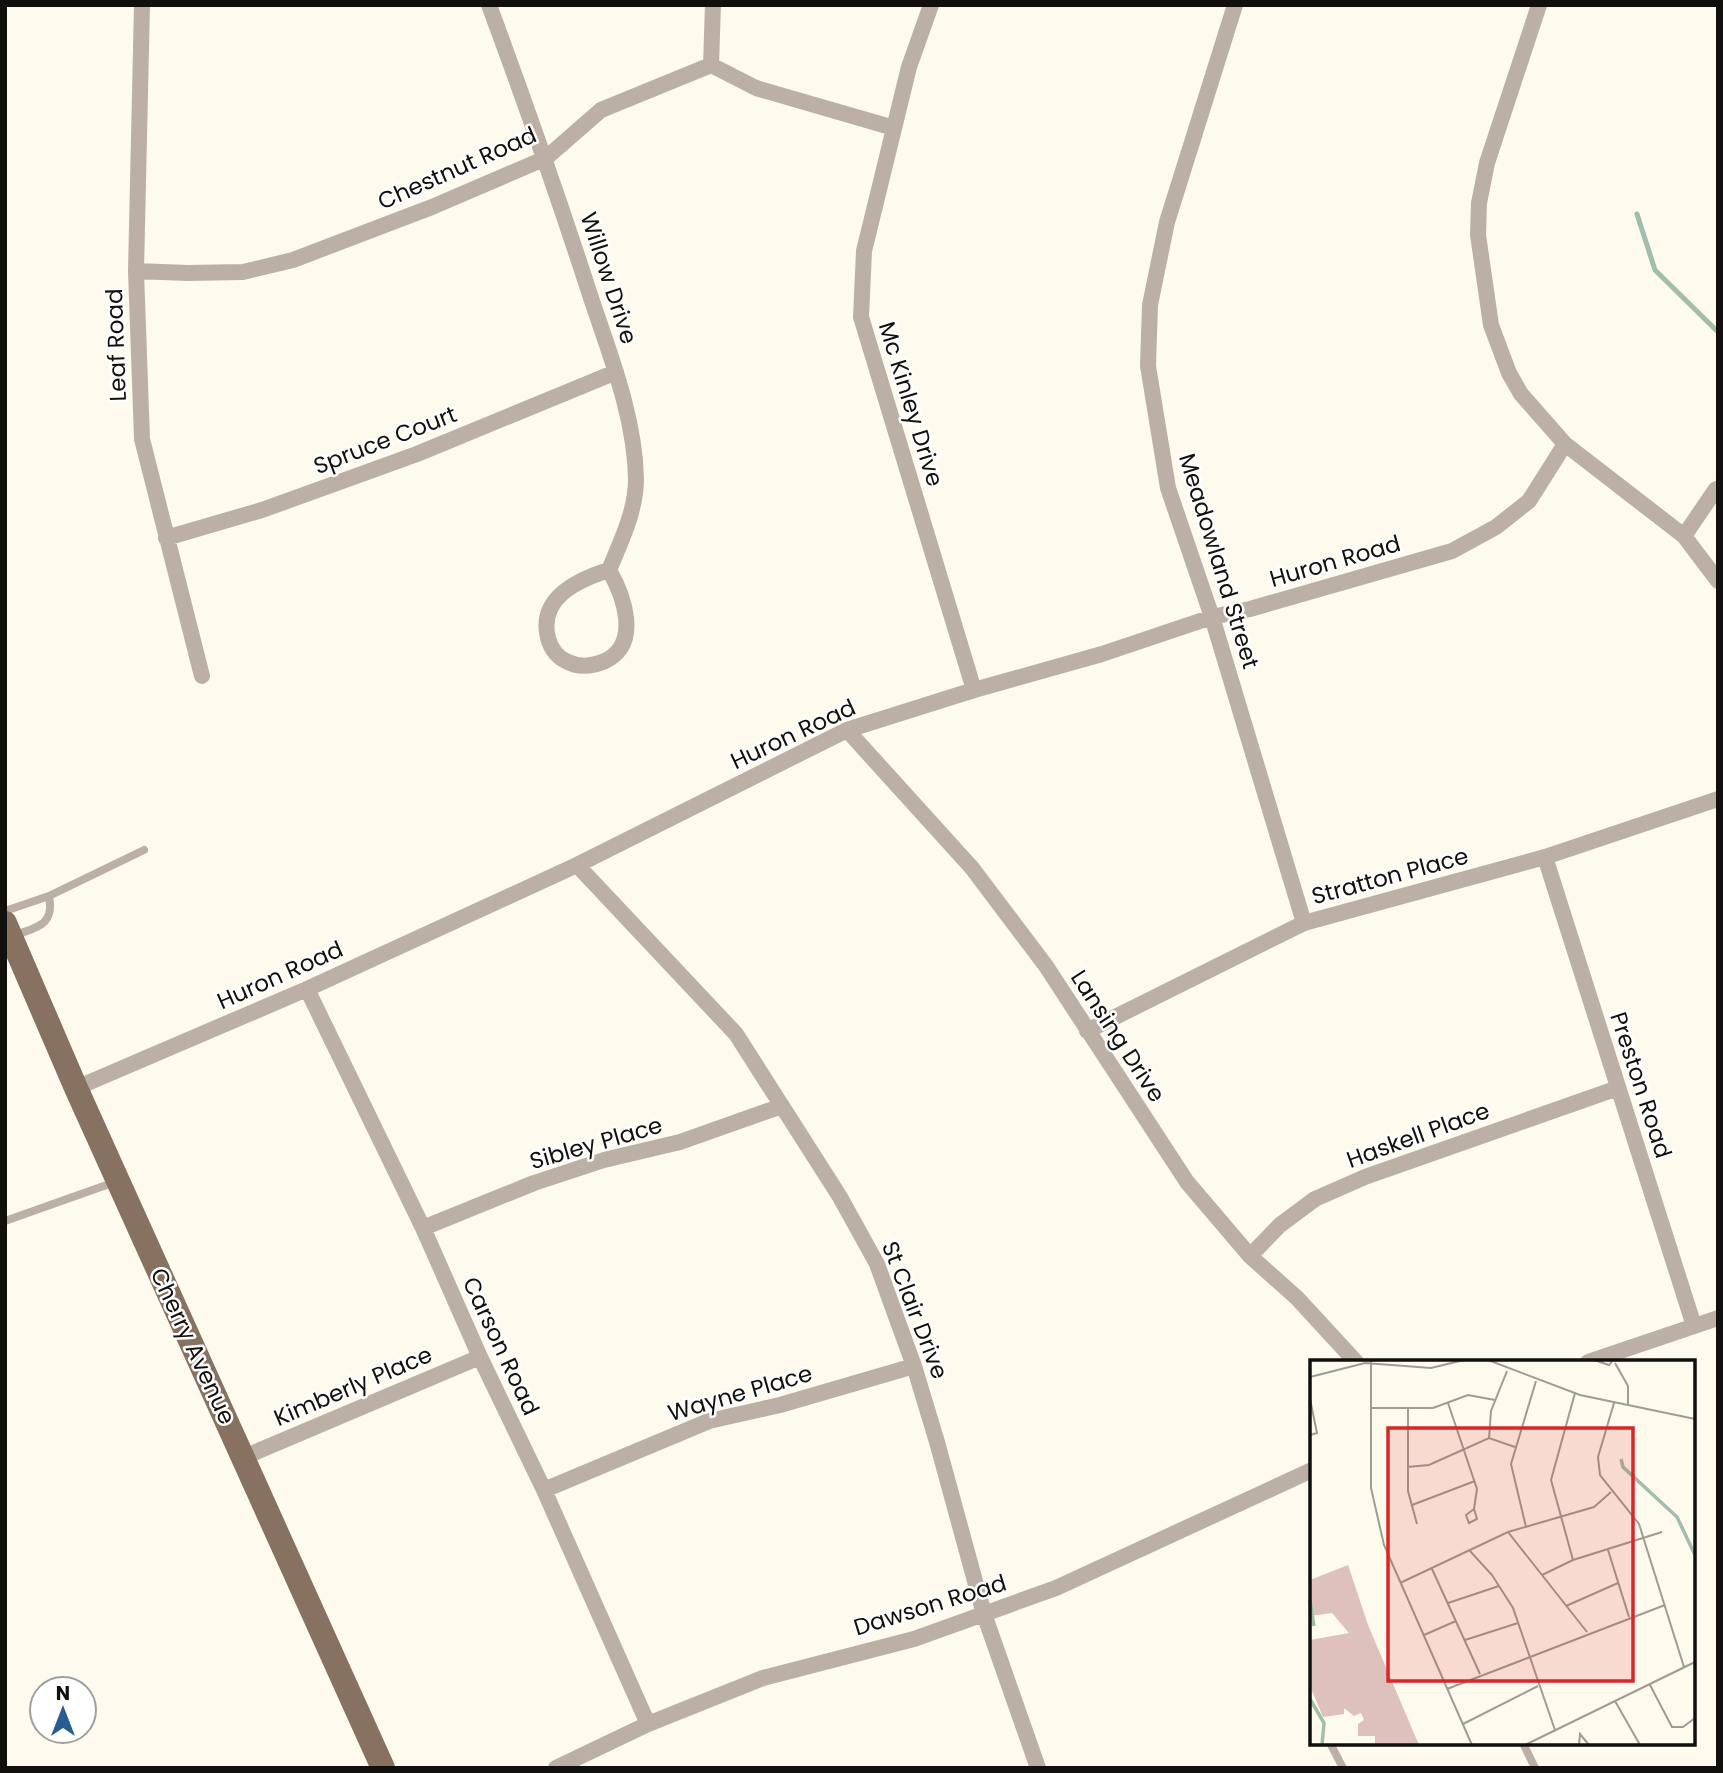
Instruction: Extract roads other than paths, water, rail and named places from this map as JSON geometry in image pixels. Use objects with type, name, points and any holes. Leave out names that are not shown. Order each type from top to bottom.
[{"type":"main road","name":"Cherry Avenue","points":[[8,930],[76,1088],[383,1768]]},
{"type":"street","name":"Leaf Road","points":[[142,5],[136,271],[142,439],[202,676]]},
{"type":"street","name":"Willow Drive","points":[[489,5],[546,158],[616,373],[629,426],[636,479],[633,505],[609,570]]},
{"type":"street","points":[[713,5],[711,65],[755,88],[894,128]]},
{"type":"street","name":"Mc Kinley Drive","points":[[931,5],[909,66],[864,251],[861,317],[974,690]]},
{"type":"street","name":"Meadowland Street","points":[[1235,5],[1167,222],[1150,306],[1148,366],[1168,488],[1212,617],[1304,923]]},
{"type":"street","points":[[1539,5],[1487,163],[1479,203],[1478,235],[1491,325],[1509,373],[1521,394],[1565,444],[1684,536],[1718,581]]},
{"type":"street","name":"Chestnut Road","points":[[136,271],[243,271],[293,260],[432,207],[546,158],[601,110],[711,65]]},
{"type":"street","name":"Spruce Court","points":[[166,538],[262,510],[417,454],[616,373]]},
{"type":"street","name":"Huron Road","points":[[76,1088],[307,989],[577,865],[847,730],[1102,654],[1212,617],[1251,609],[1452,551],[1496,527],[1529,501],[1565,444]]},
{"type":"street","points":[[1684,536],[1716,489]]},
{"type":"street","points":[[609,570],[618,585],[627,625],[621,648],[604,661],[586,666],[569,663],[556,654],[549,641],[545,624],[549,609],[562,592],[586,578],[609,570]]},
{"type":"street","name":"Lansing Drive","points":[[847,730],[972,868],[1046,966],[1187,1182],[1251,1256],[1297,1298],[1354,1360]]},
{"type":"street","name":"Stratton Place","points":[[1087,1031],[1304,923],[1545,857],[1718,799]]},
{"type":"street","name":"Preston Road","points":[[1545,857],[1693,1326]]},
{"type":"street","name":"St Clair Drive","points":[[577,865],[736,1034],[840,1197],[877,1264],[914,1366],[984,1614],[1038,1768]]},
{"type":"street","name":"Carson Road","points":[[307,989],[424,1227],[480,1357],[544,1490],[648,1724]]},
{"type":"street","name":"Haskell Place","points":[[1251,1256],[1280,1225],[1315,1199],[1365,1177],[1618,1088]]},
{"type":"street","name":"Sibley Place","points":[[424,1227],[534,1183],[604,1160],[680,1142],[782,1106]]},
{"type":"street","points":[[1594,1360],[1718,1318]]},
{"type":"street","name":"Kimberly Place","points":[[244,1457],[480,1357]]},
{"type":"street","name":"Wayne Place","points":[[544,1490],[709,1421],[792,1402],[914,1366]]},
{"type":"street","name":"Dawson Road","points":[[556,1768],[648,1724],[763,1678],[914,1639],[1056,1588],[1310,1471]]},
{"type":"lane","points":[[5,911],[48,896],[144,850]]},
{"type":"lane","points":[[8,930],[44,923],[51,911],[48,896]]},
{"type":"lane","points":[[5,1221],[118,1181]]},
{"type":"lane","points":[[1331,1745],[1343,1768]]},
{"type":"lane","points":[[1523,1745],[1535,1768]]},
{"type":"waterway","points":[[1637,214],[1655,270],[1718,332]]}]
